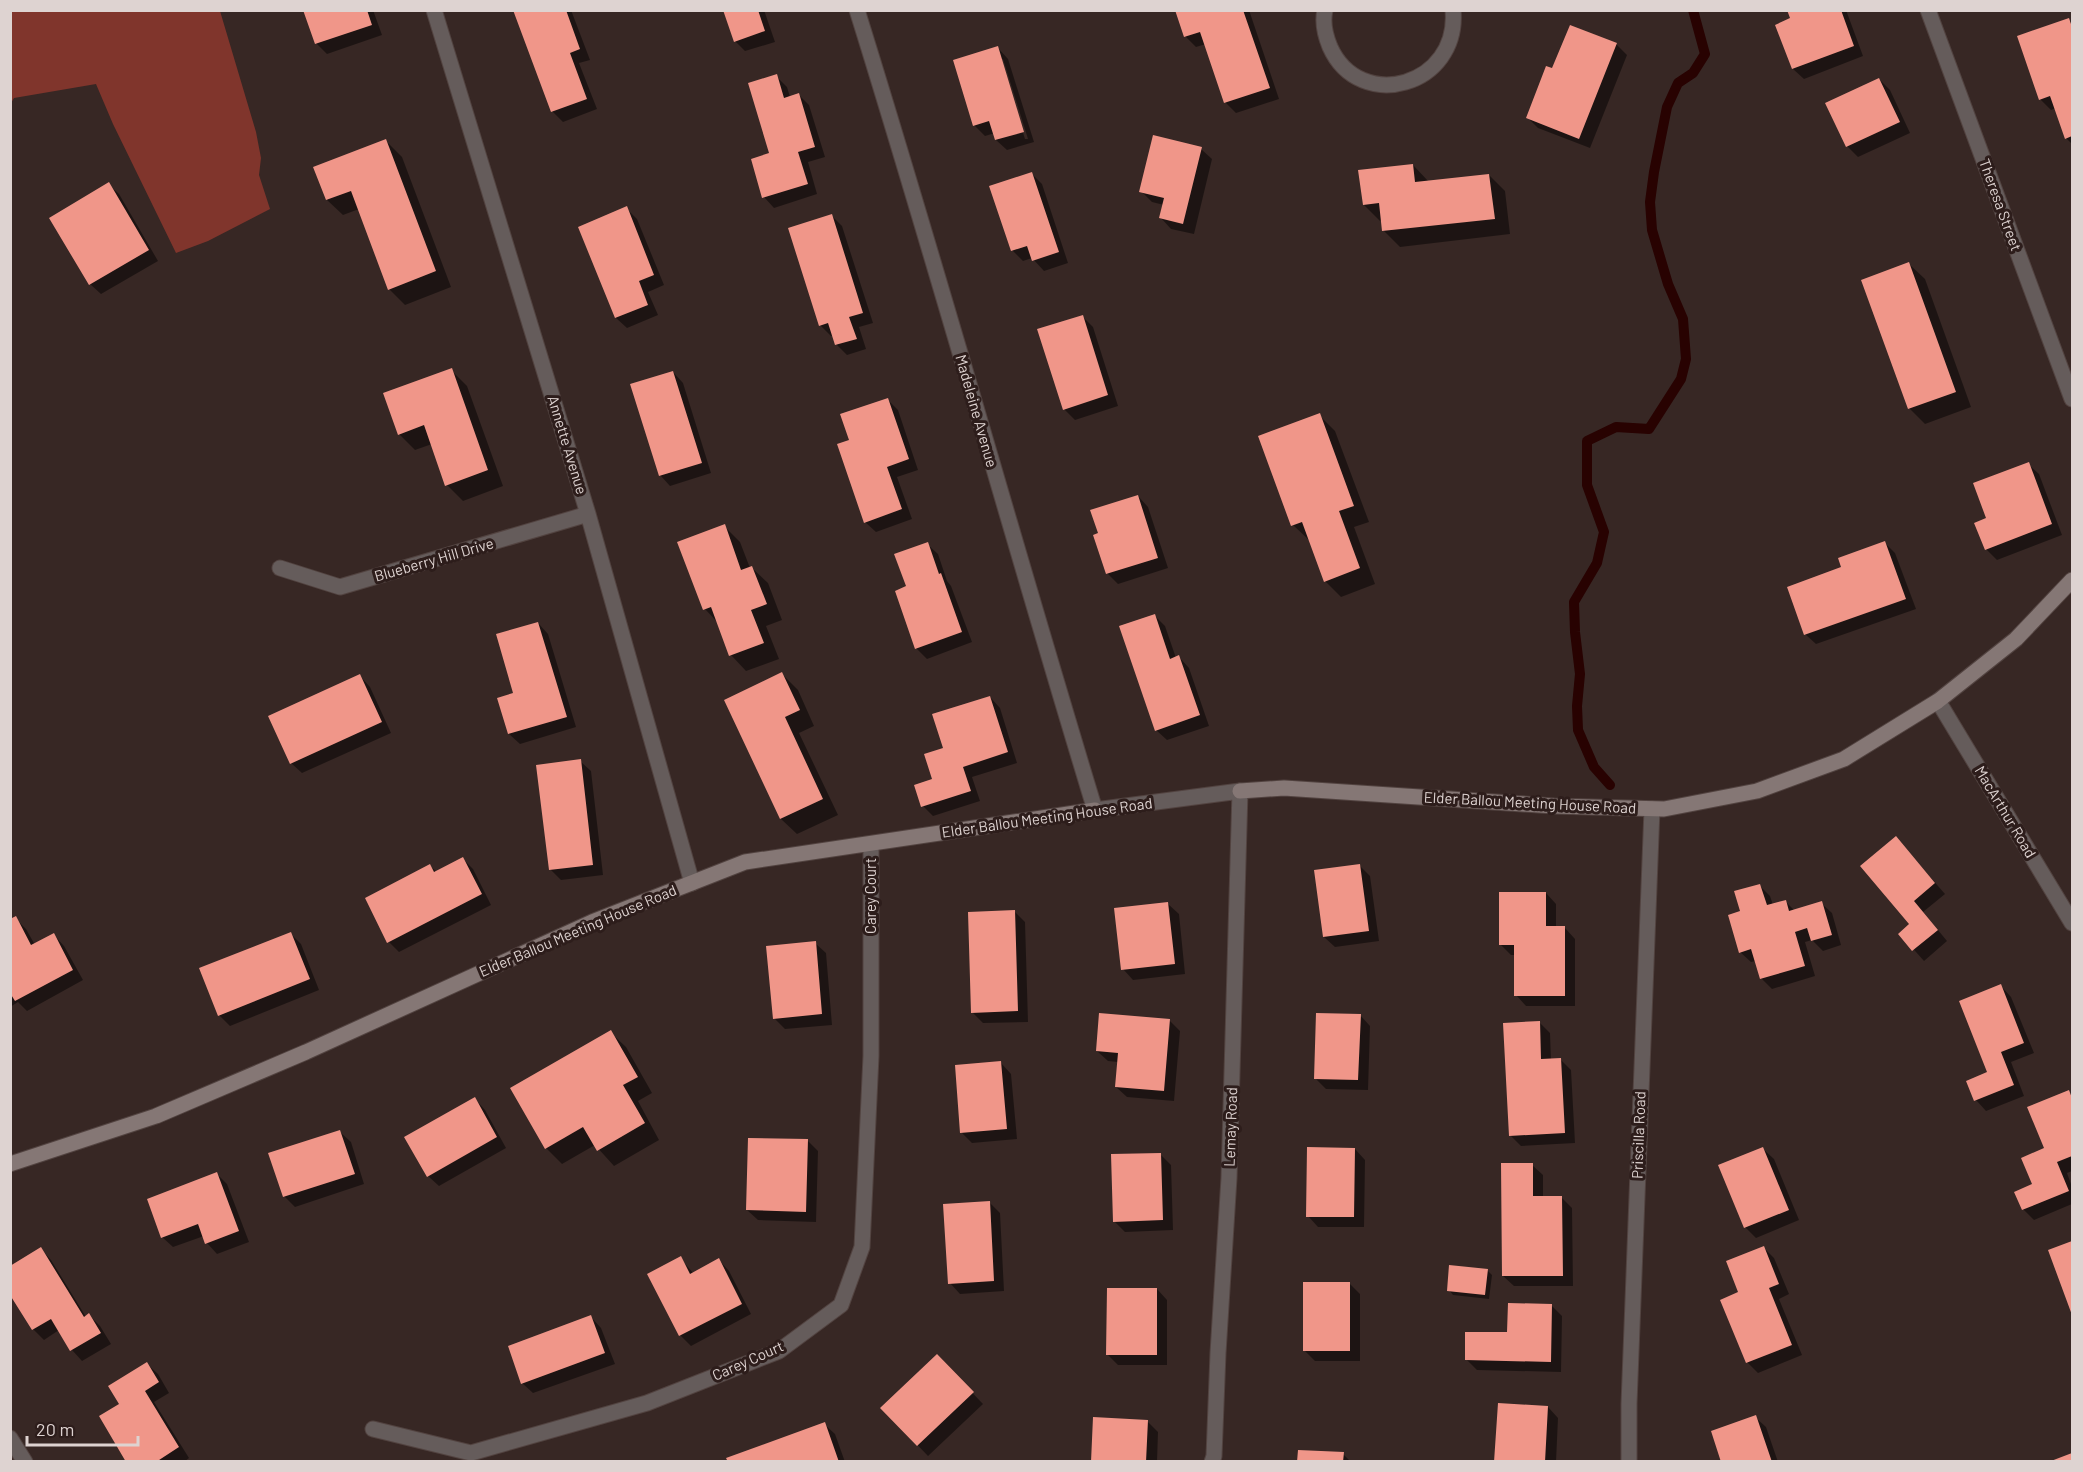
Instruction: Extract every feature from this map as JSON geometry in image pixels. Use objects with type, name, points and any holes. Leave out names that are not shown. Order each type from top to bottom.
[{"type":"street","name":"Annette Avenue","points":[[434,10],[588,514],[692,883]]},
{"type":"street","name":"Madeleine Avenue","points":[[857,10],[1095,810]]},
{"type":"street","points":[[1325,10],[1323,17],[1326,38],[1334,56],[1348,71],[1366,81],[1386,85],[1408,82],[1428,72],[1443,56],[1452,35],[1453,10]]},
{"type":"street","name":"Theresa Street","points":[[1928,10],[2073,399]]},
{"type":"street","name":"Blueberry Hill Drive","points":[[280,568],[340,587],[588,514]]},
{"type":"street","name":"Elder Ballou Meeting House Road","points":[[10,1164],[156,1116],[306,1052],[592,922],[745,862],[1240,791],[1284,788],[1554,806],[1652,809],[1664,809],[1757,791],[1844,759],[1938,701],[2016,639],[2073,579]]},
{"type":"street","name":"MacArthur Road","points":[[1938,701],[2073,923]]},
{"type":"street","name":"Lemay Road","points":[[1212,1461],[1229,1178],[1240,791]]},
{"type":"street","name":"Priscilla Road","points":[[1629,1461],[1629,1404],[1652,809]]},
{"type":"street","name":"Carey Court","points":[[373,1428],[471,1453],[647,1403],[779,1351],[841,1305],[862,1246],[871,1056],[871,844]]},
{"type":"street","points":[[10,1438],[25,1461]]},
{"type":"shaded area","points":[[11,10],[220,11],[256,132],[261,158],[259,175],[270,209],[208,241],[176,253],[96,84],[14,98],[11,103]]},
{"type":"building","points":[[303,10],[367,10],[372,25],[315,44]]},
{"type":"building","points":[[513,10],[566,10],[580,49],[570,53],[587,99],[551,112]]},
{"type":"building","points":[[723,10],[758,10],[765,31],[734,42]]},
{"type":"building","points":[[1175,10],[1243,10],[1270,88],[1224,103],[1200,32],[1184,37]]},
{"type":"building","points":[[1787,10],[1841,10],[1854,46],[1792,69],[1775,25],[1790,18]]},
{"type":"building","points":[[2069,18],[2072,27],[2072,136],[2065,139],[2050,96],[2039,100],[2017,36]]},
{"type":"building","points":[[1570,25],[1617,43],[1579,139],[1526,118],[1546,66],[1552,68]]},
{"type":"building","points":[[998,46],[1024,132],[995,140],[989,121],[973,126],[953,60]]},
{"type":"building","points":[[777,74],[784,98],[799,93],[815,147],[798,152],[808,184],[762,198],[751,159],[769,153],[748,83]]},
{"type":"building","points":[[1879,78],[1900,122],[1846,147],[1825,103]]},
{"type":"building","points":[[1153,135],[1202,147],[1183,224],[1159,218],[1164,198],[1139,192]]},
{"type":"building","points":[[386,139],[436,271],[388,290],[351,191],[326,200],[313,167]]},
{"type":"building","points":[[1413,164],[1415,182],[1489,174],[1495,219],[1382,231],[1379,203],[1363,205],[1358,170]]},
{"type":"building","points":[[1032,172],[1059,252],[1032,261],[1027,246],[1011,251],[989,186]]},
{"type":"building","points":[[109,182],[149,250],[89,285],[49,218]]},
{"type":"building","points":[[627,206],[654,275],[639,281],[648,305],[615,318],[578,227]]},
{"type":"building","points":[[832,214],[863,313],[849,317],[857,339],[835,345],[828,323],[819,326],[788,228]]},
{"type":"building","points":[[1909,262],[1956,392],[1908,409],[1861,280]]},
{"type":"building","points":[[1083,315],[1108,395],[1063,410],[1037,329]]},
{"type":"building","points":[[452,368],[488,470],[445,486],[424,425],[398,435],[383,393]]},
{"type":"building","points":[[673,371],[702,463],[659,476],[630,384]]},
{"type":"building","points":[[888,398],[909,459],[887,467],[902,509],[864,523],[837,444],[849,440],[840,414]]},
{"type":"building","points":[[1320,413],[1354,506],[1339,511],[1360,568],[1324,582],[1302,522],[1291,526],[1258,436]]},
{"type":"building","points":[[2029,462],[2052,524],[1985,550],[1974,523],[1986,518],[1973,483]]},
{"type":"building","points":[[1138,495],[1158,558],[1106,574],[1093,535],[1098,533],[1090,510]]},
{"type":"building","points":[[725,524],[741,570],[752,566],[767,604],[751,610],[764,643],[729,656],[711,607],[703,610],[677,542]]},
{"type":"building","points":[[1885,541],[1906,599],[1804,635],[1787,587],[1841,567],[1838,558]]},
{"type":"building","points":[[928,542],[962,632],[915,649],[895,591],[906,586],[894,554]]},
{"type":"building","points":[[1155,614],[1170,659],[1179,655],[1200,715],[1155,731],[1119,626]]},
{"type":"building","points":[[538,622],[567,717],[508,734],[497,698],[513,693],[496,634]]},
{"type":"building","points":[[782,672],[800,710],[785,717],[823,799],[780,819],[724,700]]},
{"type":"building","points":[[360,674],[382,722],[290,764],[268,716]]},
{"type":"building","points":[[990,696],[1008,752],[963,767],[971,791],[921,807],[914,785],[932,779],[924,754],[943,748],[932,714]]},
{"type":"building","points":[[581,759],[593,865],[549,870],[536,765]]},
{"type":"building","points":[[1896,836],[1935,883],[1914,901],[1938,930],[1912,951],[1898,934],[1909,924],[1860,866]]},
{"type":"building","points":[[463,857],[482,894],[387,943],[365,898],[430,864],[434,872]]},
{"type":"building","points":[[1360,864],[1369,931],[1323,937],[1314,870]]},
{"type":"building","points":[[1760,884],[1767,905],[1786,900],[1789,911],[1822,901],[1832,935],[1811,941],[1807,928],[1795,932],[1805,966],[1760,979],[1751,949],[1739,953],[1728,915],[1740,911],[1734,891]]},
{"type":"building","points":[[1499,892],[1546,892],[1546,926],[1565,926],[1565,996],[1514,996],[1514,945],[1499,945]]},
{"type":"building","points":[[1168,902],[1175,964],[1121,970],[1114,908]]},
{"type":"building","points":[[1015,910],[1018,1011],[971,1013],[968,912]]},
{"type":"building","points":[[16,916],[31,945],[54,933],[73,970],[15,1001],[10,993],[10,919]]},
{"type":"building","points":[[291,932],[310,979],[218,1016],[199,968]]},
{"type":"building","points":[[816,941],[822,1014],[773,1019],[766,946]]},
{"type":"building","points":[[2001,984],[2024,1043],[2001,1052],[2014,1085],[1974,1101],[1966,1081],[1987,1072],[1959,1001]]},
{"type":"building","points":[[1099,1013],[1170,1019],[1164,1091],[1115,1087],[1118,1053],[1096,1051]]},
{"type":"building","points":[[1316,1013],[1361,1014],[1358,1080],[1314,1079]]},
{"type":"building","points":[[1540,1021],[1541,1059],[1561,1058],[1565,1133],[1509,1136],[1503,1023]]},
{"type":"building","points":[[611,1030],[638,1077],[623,1085],[645,1123],[597,1151],[583,1127],[545,1149],[510,1088]]},
{"type":"building","points":[[1001,1061],[1007,1129],[960,1133],[955,1065]]},
{"type":"building","points":[[2069,1090],[2072,1098],[2072,1156],[2057,1162],[2069,1191],[2022,1210],[2014,1192],[2032,1184],[2021,1158],[2044,1148],[2027,1107]]},
{"type":"building","points":[[475,1097],[497,1137],[427,1177],[404,1137]]},
{"type":"building","points":[[340,1130],[355,1174],[283,1197],[268,1153]]},
{"type":"building","points":[[748,1138],[808,1139],[806,1212],[746,1210]]},
{"type":"building","points":[[1307,1147],[1355,1148],[1354,1217],[1306,1217]]},
{"type":"building","points":[[1763,1147],[1789,1210],[1744,1228],[1718,1165]]},
{"type":"building","points":[[1161,1153],[1163,1220],[1113,1222],[1111,1154]]},
{"type":"building","points":[[1501,1163],[1533,1163],[1533,1196],[1562,1196],[1563,1276],[1502,1276]]},
{"type":"building","points":[[217,1172],[239,1231],[205,1244],[198,1224],[161,1238],[147,1199]]},
{"type":"building","points":[[990,1201],[994,1281],[948,1284],[943,1204]]},
{"type":"building","points":[[2072,1241],[2072,1315],[2048,1250]]},
{"type":"building","points":[[1764,1246],[1779,1284],[1769,1288],[1792,1345],[1746,1363],[1720,1300],[1738,1292],[1726,1261]]},
{"type":"building","points":[[41,1247],[84,1317],[89,1313],[101,1333],[70,1351],[51,1319],[32,1330],[10,1295],[10,1266]]},
{"type":"building","points":[[681,1256],[690,1274],[719,1258],[742,1304],[679,1336],[647,1274]]},
{"type":"building","points":[[1449,1265],[1488,1269],[1485,1295],[1447,1291]]},
{"type":"building","points":[[1303,1282],[1350,1282],[1350,1351],[1303,1351]]},
{"type":"building","points":[[1107,1288],[1157,1288],[1157,1355],[1106,1355]]},
{"type":"building","points":[[1508,1303],[1552,1304],[1551,1362],[1465,1360],[1465,1332],[1507,1332]]},
{"type":"building","points":[[591,1315],[605,1353],[521,1384],[508,1346]]},
{"type":"building","points":[[937,1354],[974,1392],[917,1446],[880,1408]]},
{"type":"building","points":[[147,1362],[159,1382],[145,1391],[179,1447],[156,1462],[126,1462],[99,1416],[119,1404],[108,1386]]},
{"type":"building","points":[[1498,1403],[1548,1406],[1545,1462],[1494,1462]]},
{"type":"building","points":[[1756,1415],[1772,1462],[1721,1462],[1711,1431]]},
{"type":"building","points":[[1093,1417],[1148,1420],[1146,1462],[1091,1462]]},
{"type":"building","points":[[825,1422],[839,1462],[728,1462],[726,1458]]},
{"type":"building","points":[[1298,1450],[1344,1452],[1343,1462],[1297,1462]]},
{"type":"building","points":[[2072,1453],[2072,1462],[2051,1462],[2051,1461]]},
{"type":"waterway","points":[[1610,785],[1594,767],[1578,730],[1577,706],[1580,674],[1574,602],[1597,563],[1604,532],[1587,485],[1587,441],[1616,427],[1649,429],[1681,379],[1686,359],[1683,319],[1668,284],[1652,230],[1650,202],[1667,107],[1678,83],[1693,73],[1705,54],[1693,10]]}]
